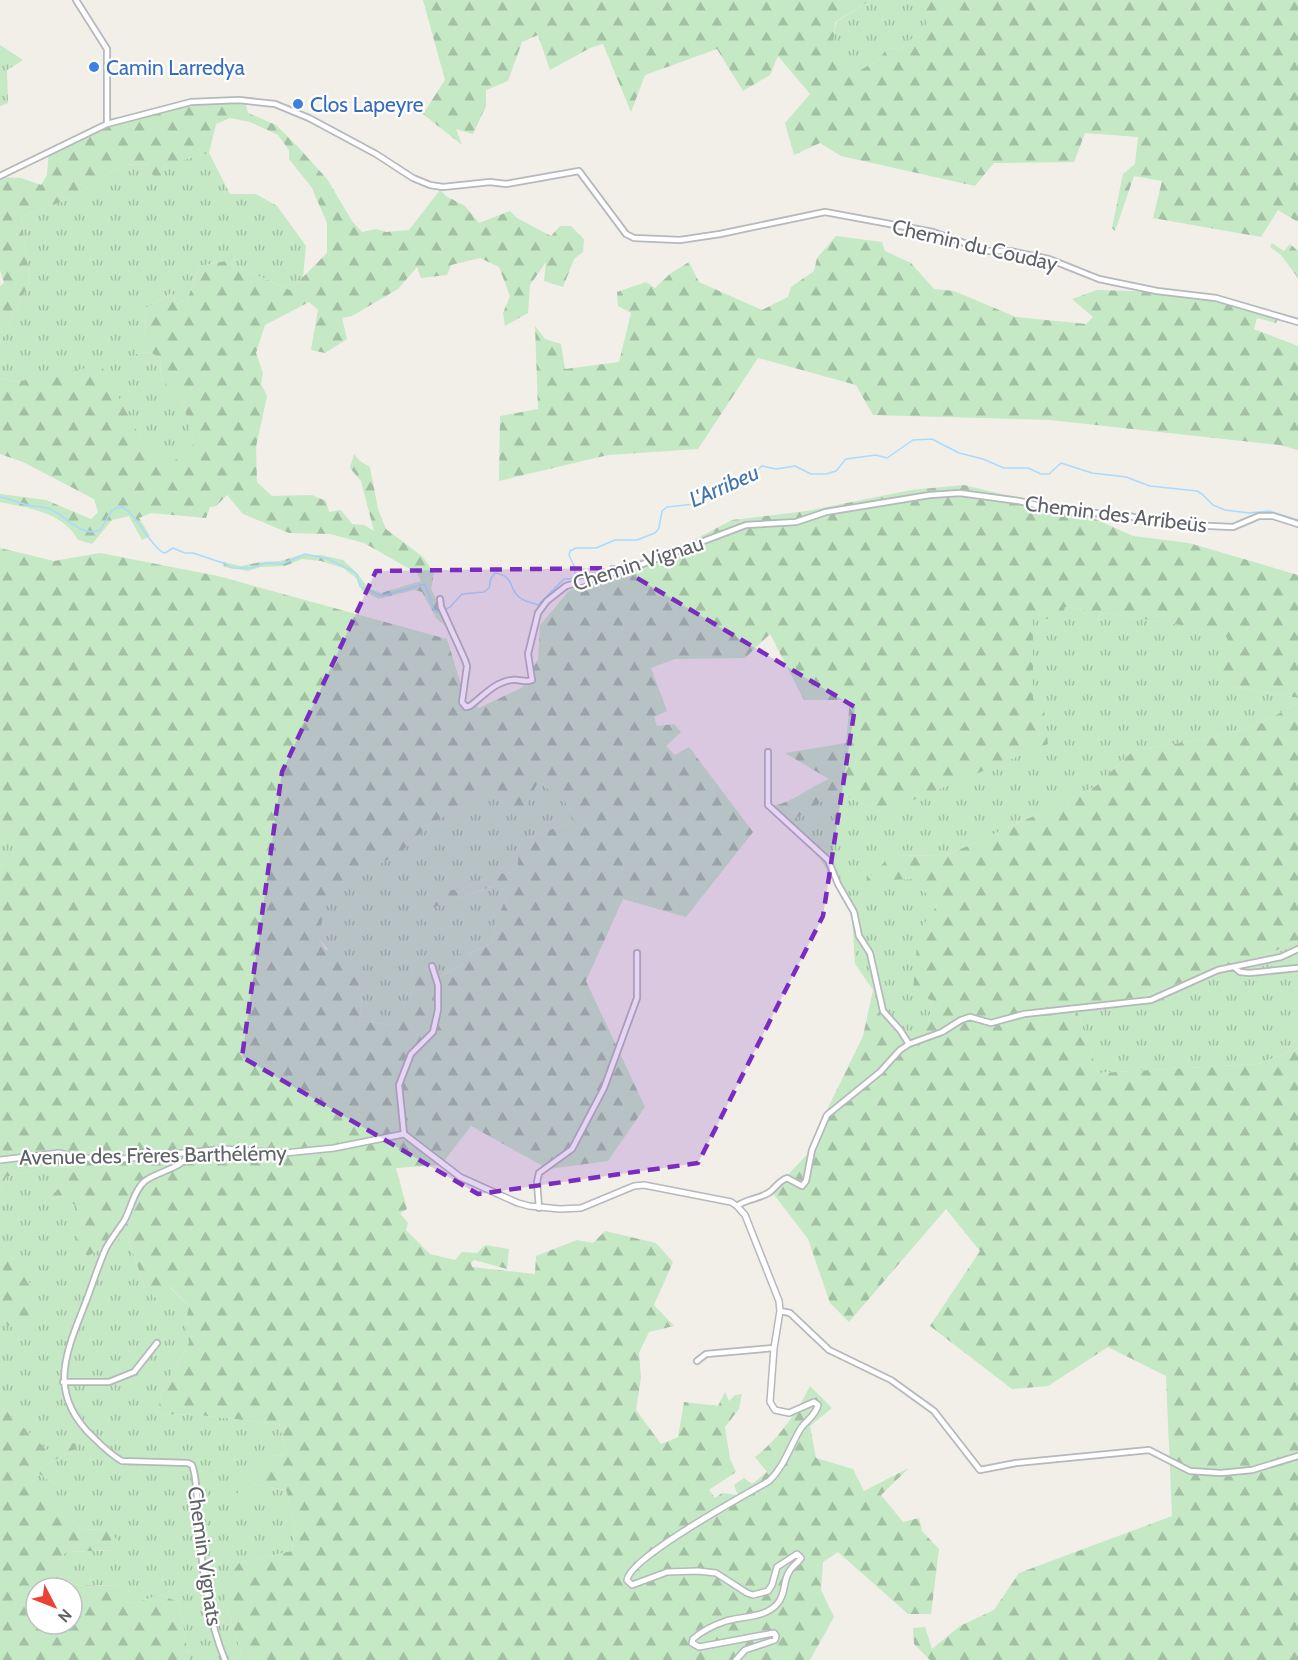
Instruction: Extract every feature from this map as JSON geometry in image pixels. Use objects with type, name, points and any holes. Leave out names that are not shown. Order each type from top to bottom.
[{"type":"street","points":[[0,176],[107,124],[107,49],[76,0]]},
{"type":"street","name":"Chemin du Couday","points":[[107,124],[190,102],[239,100],[275,105],[309,118],[413,178],[430,185],[444,187],[506,184],[579,171],[626,234],[634,238],[680,240],[825,212],[933,232],[987,251],[1010,251],[1050,259],[1098,279],[1157,291],[1216,298],[1298,322]]},
{"type":"street","name":"Chemin des Arribeüs","points":[[930,495],[960,493],[1018,501],[1064,511],[1117,514],[1165,524],[1233,527],[1259,516],[1273,516],[1298,524]]},
{"type":"street","name":"Chemin Vignau","points":[[440,599],[441,607],[467,666],[462,702],[466,707],[501,683],[513,680],[528,682],[532,680],[528,654],[535,633],[538,613],[547,601],[566,586],[640,565],[746,525],[796,522],[826,512],[930,495]]},
{"type":"street","points":[[768,752],[768,805],[828,860],[854,912],[859,936],[870,953],[883,1011],[909,1044]]},
{"type":"street","points":[[738,1206],[747,1200],[770,1193],[781,1180],[787,1178],[802,1186],[806,1181],[816,1140],[827,1115],[880,1072],[900,1050],[909,1044],[942,1032],[961,1020],[970,1017],[991,1023],[1024,1014],[1151,1000],[1218,970],[1281,957],[1298,949]]},
{"type":"street","points":[[539,1208],[537,1182],[539,1173],[573,1149],[604,1088],[637,998],[637,953]]},
{"type":"street","points":[[432,966],[438,985],[438,1010],[433,1032],[411,1054],[399,1085],[404,1134],[460,1177],[518,1203],[539,1208],[581,1208],[634,1186],[644,1185],[721,1199],[738,1206],[745,1215],[779,1301],[780,1311],[774,1348],[770,1402],[772,1407],[779,1412],[795,1412],[814,1402],[818,1405],[817,1410],[802,1427],[777,1474],[648,1555],[627,1577],[632,1585],[654,1575],[681,1570],[716,1573],[753,1595],[768,1591],[777,1567],[797,1554],[799,1555],[801,1558],[789,1570],[784,1593],[773,1608],[749,1618],[728,1620],[713,1626],[693,1639],[692,1643],[699,1647],[774,1633],[776,1636],[771,1642],[745,1650],[736,1660]]},
{"type":"street","points":[[1234,967],[1240,972],[1248,973],[1298,968]]},
{"type":"street","name":"Avenue des Frères Barthélémy","points":[[0,1160],[42,1153],[59,1153],[79,1158],[120,1159],[224,1149],[293,1152],[334,1148],[404,1134]]},
{"type":"street","name":"Chemin Vignats","points":[[190,1152],[183,1161],[145,1181],[125,1220],[106,1248],[65,1358],[63,1382],[68,1402],[76,1419],[115,1457],[122,1461],[192,1465],[210,1614],[225,1660]]},
{"type":"street","points":[[780,1311],[790,1313],[829,1350],[891,1380],[933,1411],[980,1470],[1016,1463],[1149,1449],[1190,1471],[1221,1473],[1252,1470],[1298,1456]]},
{"type":"street","points":[[63,1382],[109,1382],[134,1372],[157,1343]]},
{"type":"street","points":[[697,1361],[706,1354],[774,1348]]},
{"type":"highlighted area","points":[[620,568],[855,707],[823,916],[698,1163],[478,1194],[242,1057],[282,772],[376,571]]},
{"type":"green space","points":[[423,0],[871,0],[835,22],[833,48],[860,70],[876,62],[887,49],[902,48],[926,25],[925,11],[911,0],[1298,0],[1298,222],[1278,210],[1261,237],[1153,218],[1162,181],[1134,176],[1115,231],[1112,228],[1123,174],[1135,164],[1138,137],[1085,133],[1074,162],[994,163],[975,186],[841,156],[820,143],[794,155],[785,123],[810,94],[778,56],[770,75],[743,91],[717,49],[645,75],[631,112],[603,44],[590,48],[550,70],[538,35],[522,42],[508,81],[486,90],[486,106],[473,134],[456,129],[462,145],[423,114],[445,80]]},
{"type":"green space","points":[[871,0],[911,0],[926,11],[926,25],[902,48],[887,49],[876,62],[860,70],[832,48],[836,22]]},
{"type":"green space","points":[[0,45],[23,60],[7,70],[8,103],[0,106]]},
{"type":"green space","points":[[244,98],[248,113],[276,125],[327,179],[352,221],[362,232],[376,229],[386,232],[409,230],[440,190],[446,196],[465,206],[479,223],[510,211],[517,218],[551,236],[560,226],[571,226],[584,239],[583,252],[574,259],[563,287],[544,281],[546,262],[530,285],[528,313],[505,326],[503,313],[510,296],[499,267],[480,258],[451,265],[447,275],[421,278],[417,267],[398,289],[352,316],[342,318],[347,339],[325,353],[311,350],[318,310],[309,302],[265,325],[256,353],[263,373],[261,384],[267,396],[256,447],[257,482],[272,496],[312,495],[326,501],[329,512],[341,510],[352,524],[364,525],[374,531],[361,481],[350,468],[354,454],[370,467],[378,509],[386,529],[423,557],[434,573],[431,589],[448,623],[445,626],[436,618],[422,592],[414,590],[379,599],[362,591],[356,578],[343,568],[321,561],[302,559],[285,566],[261,567],[248,571],[224,567],[223,562],[241,566],[280,561],[300,555],[321,555],[343,560],[358,574],[368,588],[381,593],[421,581],[417,573],[364,543],[330,534],[289,533],[243,514],[227,495],[216,506],[210,507],[206,518],[151,513],[139,518],[150,536],[142,540],[129,516],[112,520],[92,544],[78,540],[63,523],[54,517],[33,509],[0,502],[0,494],[46,500],[91,519],[98,512],[94,499],[23,462],[0,454],[0,378],[16,382],[101,365],[144,444],[164,452],[162,462],[166,468],[194,444],[183,404],[161,378],[160,358],[150,352],[134,354],[145,341],[146,308],[172,293],[177,304],[187,300],[200,266],[225,261],[290,290],[327,253],[327,223],[312,188],[289,159],[289,150],[278,135],[250,122],[230,118],[216,124],[209,153],[160,166],[163,184],[159,187],[147,164],[122,165],[72,198],[21,217],[30,281],[0,343],[0,286],[4,283],[0,270],[0,177],[21,178],[41,185],[47,175],[49,148],[111,118]]},
{"type":"green space","points":[[209,153],[230,194],[256,194],[277,206],[306,246],[303,277],[290,290],[225,261],[200,266],[187,300],[177,304],[172,293],[146,308],[145,341],[135,354],[150,352],[160,358],[161,378],[183,404],[194,444],[166,469],[144,444],[101,366],[16,382],[0,378],[0,343],[30,281],[21,217],[72,198],[122,165],[147,164],[163,184],[159,166]]},
{"type":"green space","points":[[836,236],[882,242],[885,251],[911,263],[934,289],[954,291],[1016,317],[1086,324],[1093,317],[1072,299],[1097,290],[1163,292],[1208,298],[1280,314],[1276,323],[1257,318],[1254,329],[1298,346],[1298,450],[1280,445],[1050,420],[873,415],[856,385],[758,358],[698,449],[608,455],[499,481],[500,416],[538,409],[535,326],[545,339],[561,344],[565,369],[619,362],[631,313],[618,306],[617,292],[646,282],[655,288],[671,273],[689,262],[699,282],[762,310],[788,297],[791,287],[814,271],[817,258]]},
{"type":"green space","points":[[1272,243],[1284,251],[1290,244],[1298,251],[1298,278],[1281,255],[1270,247]]},
{"type":"green space","points":[[964,485],[1084,514],[1133,536],[1189,543],[1298,575],[1298,698],[1231,686],[1215,661],[1242,652],[1220,631],[1065,607],[1061,619],[1033,619],[1033,699],[1044,709],[1048,744],[882,813],[837,792],[796,818],[814,838],[811,841],[773,806],[788,801],[829,779],[785,753],[846,743],[850,700],[804,700],[770,634],[745,658],[675,659],[651,668],[667,711],[654,717],[657,726],[674,724],[681,732],[666,746],[675,755],[689,747],[753,832],[686,917],[623,899],[586,981],[645,1107],[608,1161],[548,1169],[471,1126],[441,1165],[396,1168],[407,1209],[400,1213],[408,1223],[406,1230],[430,1254],[455,1260],[462,1252],[477,1253],[485,1245],[509,1249],[507,1269],[474,1260],[471,1263],[472,1267],[535,1274],[536,1256],[577,1240],[593,1243],[605,1231],[656,1243],[673,1262],[654,1305],[674,1326],[649,1332],[639,1353],[641,1378],[636,1410],[661,1444],[678,1437],[684,1402],[718,1406],[725,1392],[729,1401],[735,1395],[742,1394],[739,1409],[725,1427],[730,1459],[736,1472],[709,1490],[715,1498],[722,1493],[738,1495],[734,1485],[744,1478],[752,1484],[767,1472],[755,1457],[787,1424],[810,1386],[832,1408],[810,1426],[816,1458],[853,1469],[864,1491],[909,1468],[881,1495],[903,1522],[919,1518],[922,1531],[939,1549],[931,1614],[908,1614],[838,1552],[823,1562],[821,1590],[834,1617],[810,1660],[243,1660],[225,1600],[230,1576],[239,1563],[292,1551],[295,1522],[286,1490],[253,1484],[241,1502],[236,1495],[269,1456],[288,1454],[279,1424],[199,1415],[157,1414],[162,1392],[189,1343],[186,1320],[189,1306],[170,1287],[157,1299],[145,1288],[127,1235],[88,1256],[77,1249],[79,1209],[64,1196],[49,1199],[77,1168],[45,1167],[6,1177],[0,1190],[0,867],[26,842],[0,823],[0,548],[54,561],[100,553],[218,576],[447,639],[466,701],[479,708],[523,687],[538,659],[540,625],[569,591],[588,579],[692,541],[732,520],[807,511],[911,490]],"holes":[[[538,782],[565,801],[573,822],[520,840],[517,872],[497,874],[461,890],[447,890],[440,899],[422,906],[429,934],[434,933],[429,909],[493,886],[508,892],[496,923],[493,942],[468,955],[460,943],[457,944],[464,964],[438,978],[426,960],[407,969],[415,986],[394,1025],[359,1021],[363,989],[341,946],[326,950],[319,939],[328,887],[344,882],[399,854],[430,824],[487,793],[510,809],[524,811]]]},
{"type":"green space","points":[[1065,607],[1221,631],[1243,653],[1231,686],[1298,698],[1298,703],[1256,726],[1207,739],[1134,750],[1096,786],[945,856],[892,855],[937,905],[918,934],[933,1001],[927,1026],[910,1044],[882,1020],[873,990],[855,964],[852,916],[820,858],[770,812],[773,806],[811,841],[813,838],[795,818],[837,792],[882,813],[1033,700],[1033,619]]},
{"type":"green space","points":[[1298,703],[1298,940],[1269,954],[1221,968],[1143,996],[1076,1008],[1098,1073],[1257,1064],[1298,1049],[1298,1660],[930,1660],[914,1644],[913,1628],[925,1627],[932,1649],[960,1626],[994,1610],[1019,1573],[1172,1516],[1166,1376],[1108,1347],[1048,1386],[1012,1389],[930,1326],[980,1251],[946,1209],[849,1322],[830,1303],[808,1239],[772,1192],[813,1148],[822,1120],[863,1036],[873,990],[882,1020],[909,1043],[927,1026],[933,1001],[913,991],[918,934],[937,905],[913,879],[865,881],[892,855],[945,856],[1054,807],[1096,786],[1134,750],[1207,739],[1256,726]]},
{"type":"green space","points":[[538,782],[565,800],[573,822],[520,840],[517,872],[497,874],[461,890],[447,890],[440,899],[422,906],[434,932],[428,909],[494,886],[508,892],[496,923],[493,942],[467,955],[460,943],[458,944],[464,964],[415,986],[394,1025],[359,1021],[363,989],[319,939],[327,887],[344,882],[399,854],[430,824],[487,793],[510,809]]},
{"type":"green space","points":[[0,823],[27,842],[0,867]]},
{"type":"green space","points":[[1298,940],[1298,1049],[1257,1064],[1098,1073],[1076,1008],[1143,996],[1221,968],[1269,954]]},
{"type":"green space","points":[[45,1167],[78,1168],[50,1199],[64,1196],[79,1209],[88,1256],[127,1235],[145,1288],[169,1287],[189,1306],[186,1320],[189,1343],[162,1392],[157,1414],[199,1415],[279,1424],[288,1454],[269,1456],[241,1502],[252,1484],[286,1490],[295,1522],[292,1551],[239,1563],[225,1600],[243,1660],[189,1660],[179,1602],[161,1595],[130,1604],[126,1586],[84,1585],[84,1576],[60,1576],[50,1570],[66,1552],[115,1550],[105,1529],[81,1530],[57,1500],[34,1493],[31,1484],[38,1473],[54,1484],[61,1480],[47,1464],[76,1449],[48,1451],[0,1408],[0,1322],[36,1335],[24,1266],[11,1257],[0,1240],[0,1190],[6,1177]]},
{"type":"green space","points":[[0,1240],[11,1257],[24,1266],[36,1302],[36,1336],[0,1322]]},
{"type":"green space","points":[[2,1407],[48,1451],[77,1442],[76,1449],[47,1464],[62,1480],[54,1484],[38,1473],[31,1484],[34,1492],[57,1500],[81,1530],[105,1529],[120,1542],[115,1550],[66,1552],[50,1570],[60,1576],[24,1576],[24,1636],[84,1636],[84,1585],[127,1586],[130,1604],[161,1595],[179,1602],[189,1660],[0,1660],[0,1408]]},
{"type":"waterway","name":"L'Arribeu","points":[[0,497],[50,509],[80,529],[93,532],[100,530],[114,509],[122,507],[132,515],[162,552],[165,553],[173,548],[226,564],[232,568],[251,568],[266,563],[282,564],[305,554],[328,559],[353,571],[357,575],[360,586],[382,596],[425,584],[434,610],[439,613],[450,607],[462,594],[484,592],[489,588],[491,578],[495,573],[506,577],[521,599],[538,605],[564,579],[571,579],[575,575],[570,551],[576,548],[596,548],[615,540],[637,540],[655,533],[659,528],[662,511],[667,507],[695,504],[752,475],[762,466],[776,469],[795,466],[811,474],[826,474],[836,471],[846,459],[876,455],[887,458],[913,440],[932,439],[959,453],[983,459],[1004,468],[1028,468],[1041,474],[1049,474],[1061,463],[1092,473],[1126,477],[1150,486],[1197,491],[1213,505],[1225,510],[1249,513],[1269,511],[1298,520]]},
{"type":"place","name":"Camin Larredya","points":[[94,67]]},
{"type":"place","name":"Clos Lapeyre","points":[[298,104]]}]
